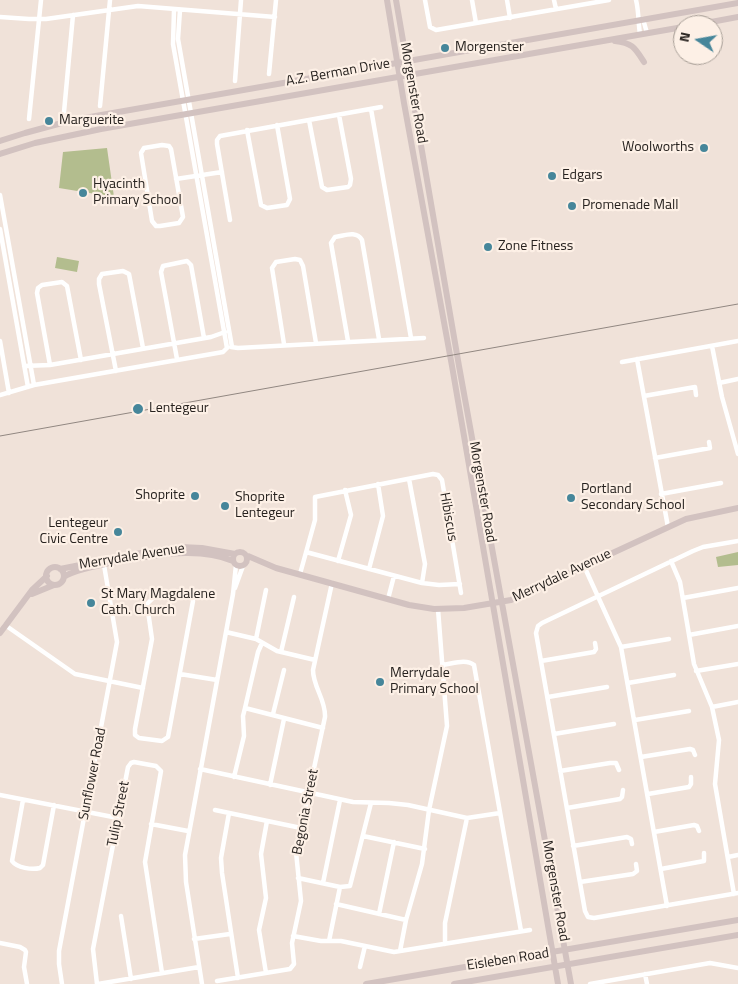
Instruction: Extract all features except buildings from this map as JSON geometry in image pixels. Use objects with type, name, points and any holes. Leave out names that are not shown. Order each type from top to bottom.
[{"type":"main road","name":"Morgenster Road","points":[[387,0],[399,77],[451,337]]},
{"type":"main road","name":"Morgenster Road","points":[[396,0],[456,366],[492,604],[558,984]]},
{"type":"main road","name":"A.Z. Berman Drive","points":[[0,141],[73,120],[407,62],[640,18],[738,3]]},
{"type":"main road","points":[[723,20],[738,17]]},
{"type":"main road","name":"A.Z. Berman Drive","points":[[0,154],[70,135],[673,29]]},
{"type":"main road","points":[[610,40],[626,42],[635,47],[644,62]]},
{"type":"main road","name":"Morgenster Road","points":[[456,366],[502,602],[571,984]]},
{"type":"main road","name":"Merrydale Avenue","points":[[60,569],[159,553],[202,553],[239,562],[264,564],[417,606],[438,609],[464,608],[502,602],[525,594],[668,527],[696,516],[738,508]]},
{"type":"main road","name":"Merrydale Avenue","points":[[239,562],[241,551],[264,564]]},
{"type":"main road","name":"Merrydale Avenue","points":[[64,577],[72,572],[159,553]]},
{"type":"main road","points":[[239,562],[248,556]]},
{"type":"main road","points":[[0,633],[29,595],[47,576],[51,569],[60,569],[63,572],[64,577],[61,583],[42,588],[29,595]]},
{"type":"main road","points":[[47,576],[49,582],[54,585]]},
{"type":"main road","name":"Eisleben Road","points":[[366,984],[738,920]]},
{"type":"main road","name":"Eisleben Road","points":[[454,984],[738,935]]},
{"type":"street","points":[[29,119],[41,0]]},
{"type":"street","points":[[100,106],[110,0]]},
{"type":"street","points":[[235,81],[242,0]]},
{"type":"street","points":[[269,74],[276,0]]},
{"type":"street","points":[[425,0],[430,27],[434,30],[610,0]]},
{"type":"street","points":[[472,0],[476,24]]},
{"type":"street","points":[[507,0],[510,18]]},
{"type":"street","points":[[554,0],[556,10]]},
{"type":"street","points":[[636,0],[643,34]]},
{"type":"street","points":[[0,17],[39,19],[138,6],[274,17]]},
{"type":"street","points":[[174,10],[172,37],[186,101]]},
{"type":"street","points":[[180,10],[178,39],[195,176],[227,332]]},
{"type":"street","points":[[64,112],[73,15]]},
{"type":"street","points":[[230,220],[217,144],[218,137],[247,130],[381,107]]},
{"type":"street","points":[[371,109],[411,338]]},
{"type":"street","points":[[188,114],[202,174],[229,347]]},
{"type":"street","points":[[309,120],[322,187],[327,190],[348,187],[351,179],[339,115]]},
{"type":"street","points":[[247,130],[261,205],[267,208],[287,205],[290,199],[278,125]]},
{"type":"street","points":[[162,145],[169,146],[176,179],[183,213],[182,221],[156,226],[152,221],[141,156],[142,150],[162,145]]},
{"type":"street","points":[[176,179],[222,172]]},
{"type":"street","points":[[0,197],[27,365]]},
{"type":"street","points":[[0,229],[31,386]]},
{"type":"street","points":[[348,342],[331,243],[335,238],[355,234],[359,235],[362,240],[379,339]]},
{"type":"street","points":[[284,344],[272,268],[276,262],[295,259],[300,260],[303,266],[316,343]]},
{"type":"street","points":[[176,359],[161,272],[165,264],[187,261],[191,265],[204,338]]},
{"type":"street","points":[[116,371],[111,354],[99,284],[100,276],[106,273],[123,271],[129,274],[143,348]]},
{"type":"street","points":[[50,365],[37,293],[38,288],[42,284],[62,282],[68,286],[81,360]]},
{"type":"street","points":[[27,365],[50,365],[81,360],[204,338],[227,332]]},
{"type":"street","points":[[0,395],[31,386],[223,352],[229,347],[424,338]]},
{"type":"street","points":[[0,341],[9,393]]},
{"type":"street","points":[[622,362],[738,341]]},
{"type":"street","points":[[712,346],[722,397],[737,443],[738,454]]},
{"type":"street","points":[[637,359],[668,527]]},
{"type":"street","points":[[719,383],[738,380]]},
{"type":"street","points":[[644,396],[695,387],[696,394]]},
{"type":"street","points":[[655,458],[710,448],[709,442]]},
{"type":"street","name":"Hibiscus","points":[[300,574],[315,520],[315,497],[433,474],[438,475],[442,480],[461,593]]},
{"type":"street","points":[[409,479],[425,564],[422,583]]},
{"type":"street","points":[[369,569],[383,516],[378,484]]},
{"type":"street","points":[[662,494],[721,484]]},
{"type":"street","points":[[338,561],[351,515],[346,490]]},
{"type":"street","points":[[671,562],[680,582],[696,671],[712,707],[719,742],[715,784],[736,894],[590,918],[585,911],[573,846],[536,635],[537,628],[539,625],[598,596],[703,547],[738,541]]},
{"type":"street","points":[[306,552],[422,583],[439,585],[460,584]]},
{"type":"street","points":[[202,984],[184,866],[188,831],[239,562]]},
{"type":"street","name":"Sunflower Road","points":[[62,984],[58,955],[117,638],[104,565]]},
{"type":"street","points":[[584,566],[621,647],[667,906]]},
{"type":"street","points":[[388,599],[394,576]]},
{"type":"street","name":"Begonia Street","points":[[217,981],[290,969],[295,962],[292,944],[301,901],[296,852],[323,728],[325,709],[313,677],[332,583]]},
{"type":"street","points":[[683,598],[738,588]]},
{"type":"street","points":[[256,639],[266,590]]},
{"type":"street","points":[[185,592],[192,596],[193,602],[169,735],[164,741],[139,738],[134,733],[143,688],[152,640],[147,604],[153,598],[185,592]]},
{"type":"street","points":[[281,652],[294,597]]},
{"type":"street","points":[[400,951],[406,920],[418,881],[425,849],[428,810],[446,726],[438,609]]},
{"type":"street","points":[[6,626],[75,674],[143,688]]},
{"type":"street","points":[[690,635],[738,626]]},
{"type":"street","points":[[226,632],[256,639],[281,652],[315,660]]},
{"type":"street","points":[[621,647],[670,638]]},
{"type":"street","points":[[234,777],[244,736],[243,716],[256,659],[262,643]]},
{"type":"street","points":[[541,661],[594,652],[596,649],[595,643]]},
{"type":"street","points":[[442,665],[466,661],[474,665],[521,931]]},
{"type":"street","points":[[696,671],[738,664]]},
{"type":"street","points":[[273,714],[284,670]]},
{"type":"street","points":[[180,674],[217,680]]},
{"type":"street","points":[[628,683],[674,675]]},
{"type":"street","points":[[548,698],[608,687]]},
{"type":"street","points":[[712,707],[738,702]]},
{"type":"street","points":[[245,708],[323,728]]},
{"type":"street","points":[[635,720],[689,710]]},
{"type":"street","points":[[270,785],[284,719]]},
{"type":"street","points":[[554,734],[614,724]]},
{"type":"street","points":[[641,757],[690,749],[693,750],[695,755]]},
{"type":"street","name":"Tulip Street","points":[[97,984],[93,949],[118,818],[130,764],[134,762],[156,766],[160,768],[161,773],[145,858],[145,869],[162,973]]},
{"type":"street","points":[[560,771],[610,762],[616,763],[619,770]]},
{"type":"street","points":[[200,769],[340,800],[396,803],[467,818],[500,813]]},
{"type":"street","points":[[648,794],[688,787],[691,784],[691,777]]},
{"type":"street","points":[[567,808],[620,799],[623,790]]},
{"type":"street","points":[[0,795],[118,818]]},
{"type":"street","points":[[23,800],[12,859],[14,864],[27,867],[38,869],[43,865],[54,806]]},
{"type":"street","points":[[323,883],[340,800]]},
{"type":"street","points":[[298,878],[340,887],[349,887],[352,884],[371,803]]},
{"type":"street","points":[[215,810],[301,828]]},
{"type":"street","points":[[229,813],[221,863],[238,978]]},
{"type":"street","points":[[445,944],[445,923],[467,818]]},
{"type":"street","points":[[266,973],[260,930],[266,898],[261,854],[267,821]]},
{"type":"street","points":[[151,824],[188,831]]},
{"type":"street","points":[[654,832],[694,825],[698,827],[699,831]]},
{"type":"street","points":[[363,836],[425,849]]},
{"type":"street","points":[[573,846],[628,837],[631,839],[632,844]]},
{"type":"street","points":[[379,914],[394,842]]},
{"type":"street","points":[[661,869],[703,861],[705,858],[704,853]]},
{"type":"street","points":[[728,856],[738,855]]},
{"type":"street","points":[[580,882],[633,874],[636,871],[636,864]]},
{"type":"street","points":[[329,941],[340,887]]},
{"type":"street","points":[[336,904],[406,920]]},
{"type":"street","points":[[121,916],[131,979]]},
{"type":"street","points":[[294,936],[321,941],[341,941],[390,951],[400,951],[530,930]]},
{"type":"street","points":[[194,939],[230,934]]},
{"type":"street","points":[[0,943],[20,947],[25,951],[24,967],[27,984]]},
{"type":"street","points":[[360,967],[365,946]]},
{"type":"street","points":[[590,984],[710,963],[738,968]]},
{"type":"street","points":[[97,984],[199,967]]},
{"type":"street","points":[[645,974],[646,984]]},
{"type":"green space","points":[[107,148],[114,197],[59,188],[63,152]]},
{"type":"green space","points":[[57,257],[79,261],[77,272],[55,268]]},
{"type":"green space","points":[[738,552],[738,565],[718,567],[716,557]]},
{"type":"railway","points":[[0,436],[738,304]]},
{"type":"place","name":"Morgenster","points":[[445,48]]},
{"type":"place","name":"Marguerite","points":[[49,121]]},
{"type":"place","name":"Woolworths","points":[[704,148]]},
{"type":"place","name":"Edgars","points":[[552,176]]},
{"type":"place","name":"Hyacinth Primary School","points":[[83,193]]},
{"type":"place","name":"Promenade Mall","points":[[572,206]]},
{"type":"place","name":"Zone Fitness","points":[[488,247]]},
{"type":"place","name":"Lentegeur","points":[[138,409]]},
{"type":"place","name":"Shoprite","points":[[195,496]]},
{"type":"place","name":"Portland Secondary School","points":[[571,498]]},
{"type":"place","name":"Shoprite Lentegeur","points":[[225,506]]},
{"type":"place","name":"Lentegeur Civic Centre","points":[[118,532]]},
{"type":"place","name":"St Mary Magdalene Cath. Church","points":[[91,603]]},
{"type":"place","name":"Merrydale Primary School","points":[[380,682]]}]
